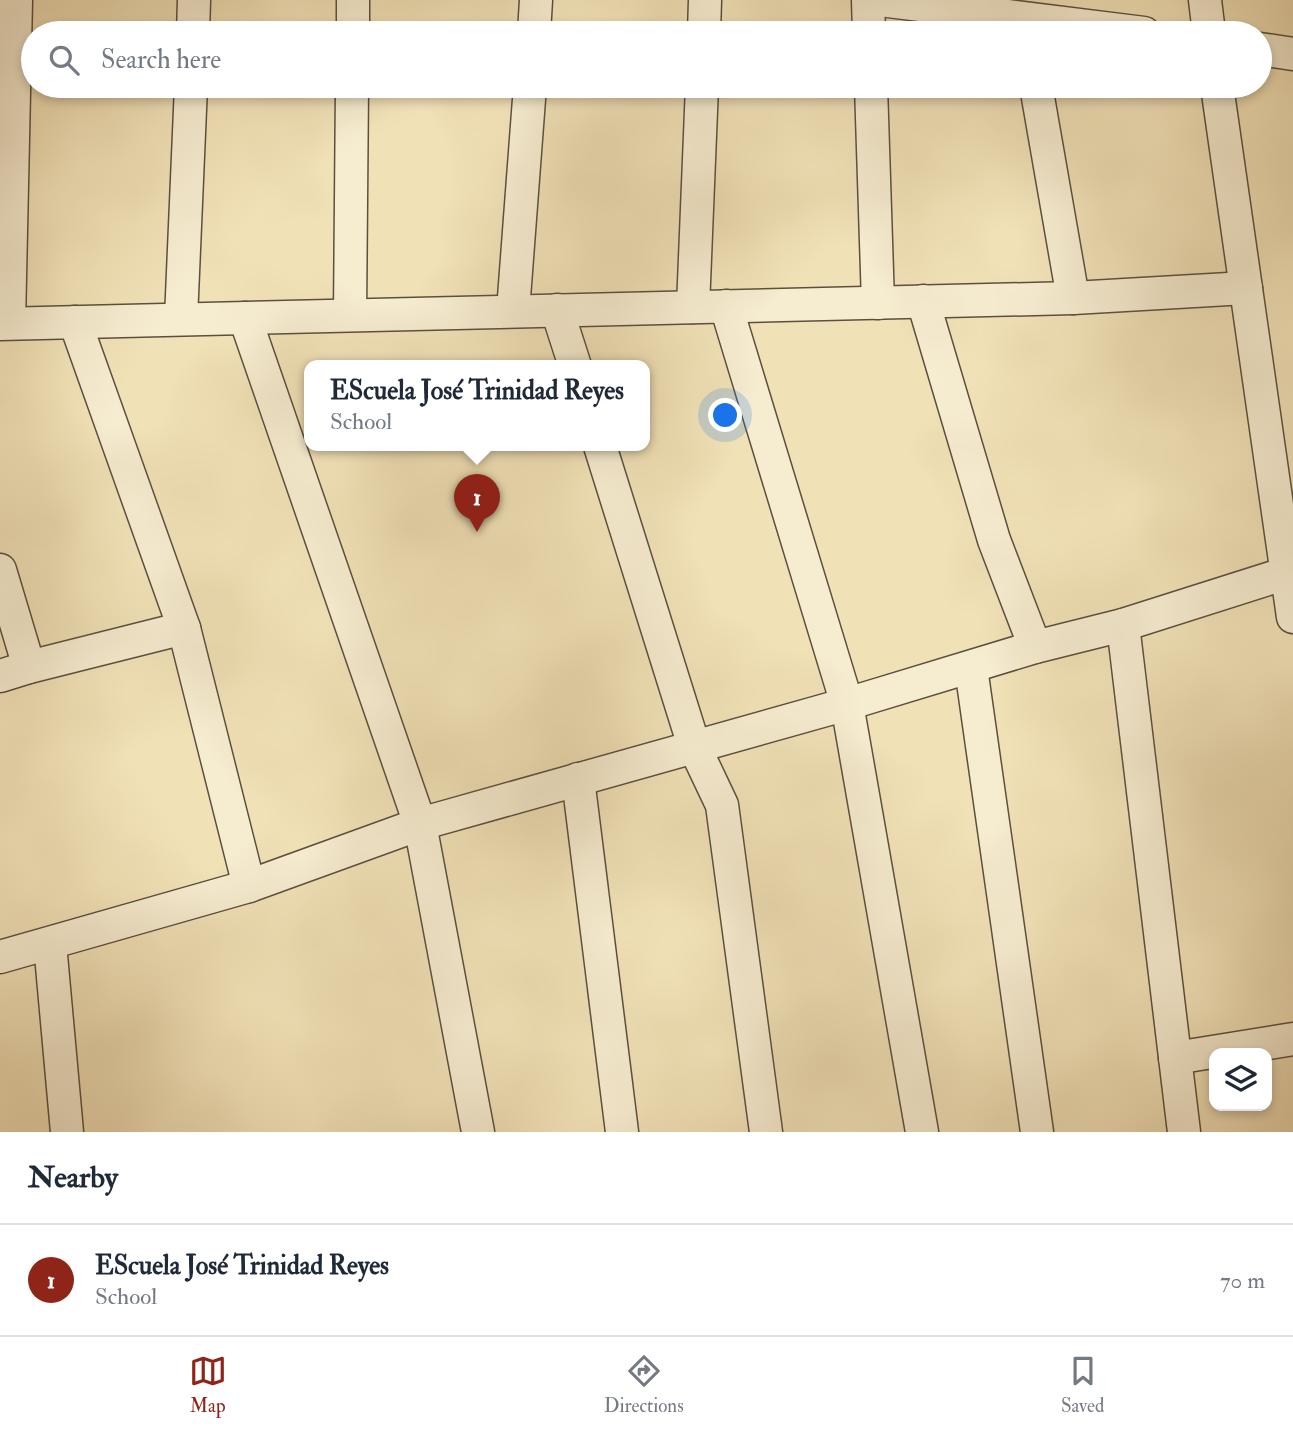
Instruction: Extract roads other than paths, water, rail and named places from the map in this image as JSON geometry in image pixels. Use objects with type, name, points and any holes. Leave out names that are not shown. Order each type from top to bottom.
[{"type":"street","points":[[16,0],[4,324],[1073,298],[1246,288]]},
{"type":"street","points":[[193,21],[194,0]]},
{"type":"street","points":[[353,21],[354,0]]},
{"type":"street","points":[[535,21],[536,0]]},
{"type":"street","points":[[704,21],[705,0]]},
{"type":"street","points":[[868,0],[869,21]]},
{"type":"street","points":[[880,0],[1054,21]]},
{"type":"street","points":[[1205,0],[1208,21]]},
{"type":"street","points":[[1272,51],[1293,54]]},
{"type":"street","points":[[181,319],[190,98]]},
{"type":"street","points":[[350,315],[352,98]]},
{"type":"street","points":[[513,311],[529,98]]},
{"type":"street","points":[[693,307],[702,98]]},
{"type":"street","points":[[871,98],[878,303]]},
{"type":"street","points":[[1038,98],[1073,298]]},
{"type":"street","points":[[1219,98],[1290,572],[1293,618]]},
{"type":"street","points":[[923,301],[994,540],[1035,647]]},
{"type":"street","points":[[726,306],[847,704],[922,1132]]},
{"type":"street","points":[[557,310],[573,360]]},
{"type":"street","points":[[244,318],[420,824],[478,1132]]},
{"type":"street","points":[[75,322],[184,628],[248,886]]},
{"type":"street","points":[[602,451],[694,746],[722,806],[766,1132]]},
{"type":"street","points":[[0,570],[15,671],[184,628]]},
{"type":"street","points":[[0,957],[248,886],[420,824],[847,704],[1035,647],[1123,625],[1290,572]]},
{"type":"street","points":[[1123,625],[1184,1132]]},
{"type":"street","points":[[971,668],[1037,1132]]},
{"type":"street","points":[[578,779],[622,1132]]},
{"type":"street","points":[[50,944],[67,1132]]},
{"type":"street","points":[[1175,1058],[1293,1040]]},
{"type":"place","name":"EScuela José Trinidad Reyes","points":[[477,532]]}]
